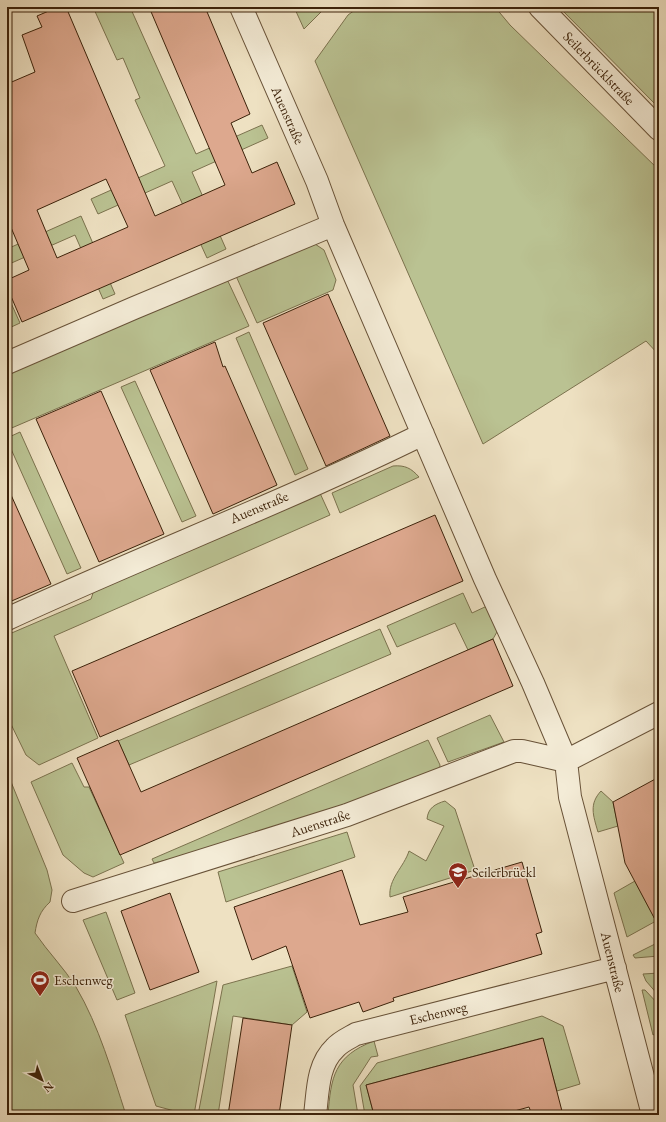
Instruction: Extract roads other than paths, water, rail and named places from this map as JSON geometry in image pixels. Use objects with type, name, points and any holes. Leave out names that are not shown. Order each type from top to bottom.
[{"type":"street","name":"Auenstraße","points":[[241,7],[317,181],[333,225],[485,579],[533,683],[566,761],[570,797],[653,1115]]},
{"type":"street","name":"Seilerbrücklstraße","points":[[540,7],[659,129]]},
{"type":"street","points":[[7,363],[333,225]]},
{"type":"street","name":"Auenstraße","points":[[7,619],[95,578],[320,482],[423,434]]},
{"type":"street","points":[[566,761],[659,713]]},
{"type":"street","name":"Auenstraße","points":[[73,901],[346,814],[514,751],[522,751],[566,761]]},
{"type":"street","name":"Eschenweg","points":[[315,1115],[320,1077],[326,1058],[335,1047],[356,1034],[615,968]]},
{"type":"place","name":"Seilerbrückl","points":[[458,889]]},
{"type":"place","name":"Eschenweg","points":[[40,997]]}]
